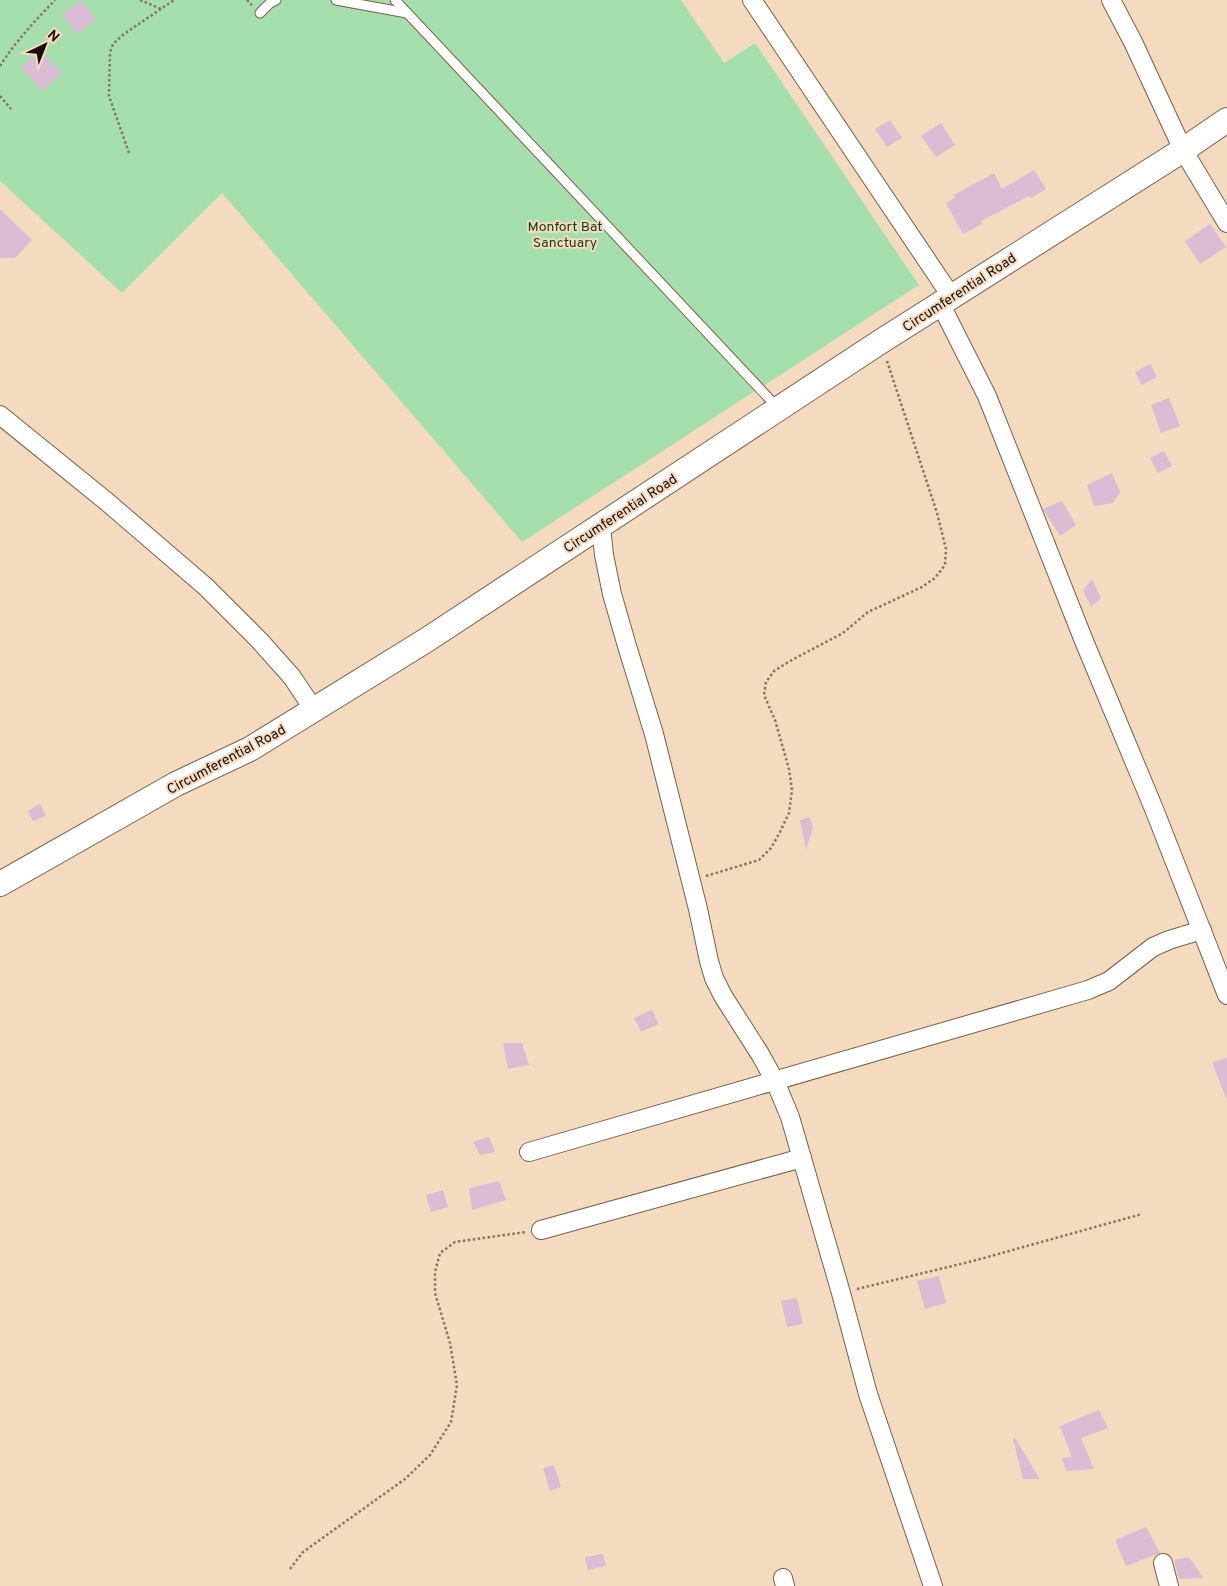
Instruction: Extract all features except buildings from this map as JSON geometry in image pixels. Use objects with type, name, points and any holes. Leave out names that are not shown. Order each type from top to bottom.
[{"type":"main road","name":"Circumferential Road","points":[[0,884],[176,784],[250,749],[425,641],[880,342],[1183,150],[1227,120]]},
{"type":"street","points":[[752,0],[946,300],[988,396],[1084,641],[1154,808],[1227,996]]},
{"type":"street","points":[[1111,0],[1133,42],[1183,150],[1227,223]]},
{"type":"street","points":[[0,415],[106,501],[206,588],[292,677],[314,710]]},
{"type":"street","points":[[601,526],[604,555],[612,594],[654,734],[708,961],[723,996],[775,1081],[790,1117],[868,1394],[933,1586]]},
{"type":"street","points":[[529,1152],[1088,990],[1109,981],[1153,948],[1169,940],[1202,930]]},
{"type":"street","points":[[541,1230],[802,1158]]},
{"type":"street","points":[[1163,1563],[1169,1586]]},
{"type":"lane","points":[[260,13],[276,0]]},
{"type":"lane","points":[[336,0],[407,13]]},
{"type":"lane","points":[[395,0],[779,409]]},
{"type":"path","points":[[0,66],[19,40],[54,0]]},
{"type":"path","points":[[140,0],[161,9]]},
{"type":"path","points":[[130,153],[109,96],[110,52],[113,44],[124,34],[174,0]]},
{"type":"path","points":[[0,96],[11,109]]},
{"type":"path","points":[[690,880],[759,860],[771,848],[789,812],[792,790],[790,769],[775,720],[764,695],[766,682],[774,671],[843,633],[868,612],[922,587],[935,578],[945,565],[946,549],[937,513],[880,342]]},
{"type":"path","points":[[841,1293],[973,1261],[1142,1214]]},
{"type":"path","points":[[290,1569],[303,1552],[406,1479],[430,1455],[451,1422],[457,1385],[450,1343],[435,1293],[435,1272],[440,1254],[456,1242],[541,1230]]},
{"type":"green space","name":"Monfort Bat Sanctuary","points":[[0,0],[681,0],[724,63],[755,43],[919,285],[522,542],[222,193],[122,293],[0,181]]}]
